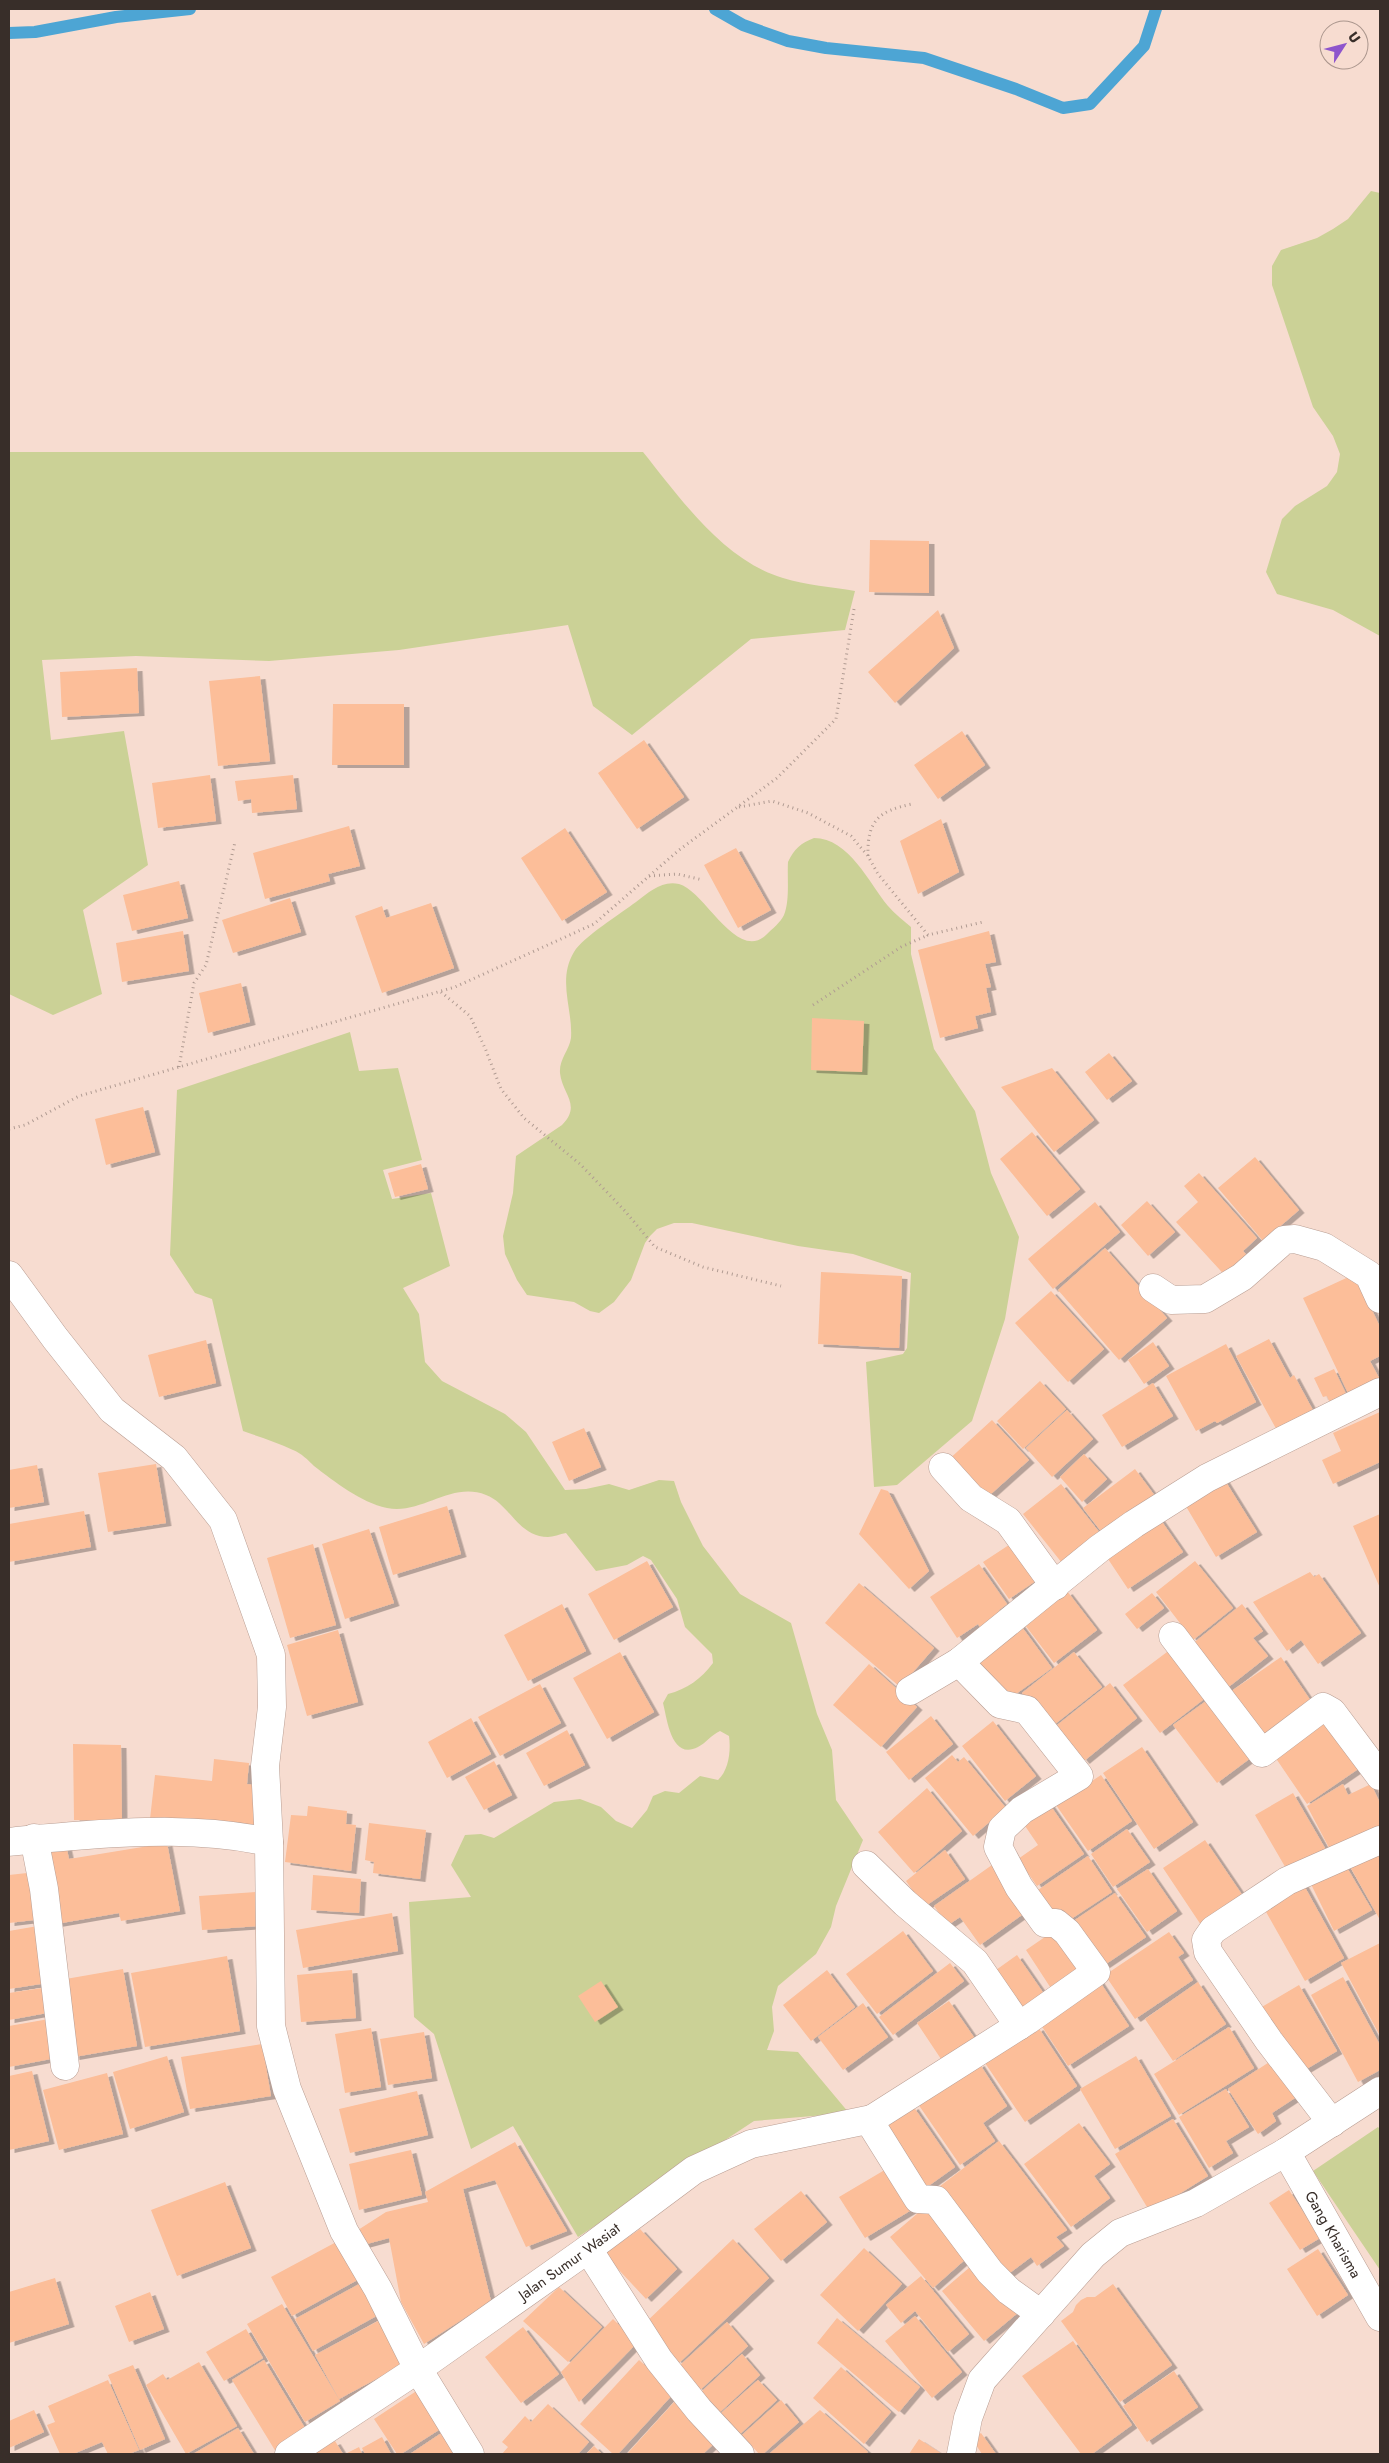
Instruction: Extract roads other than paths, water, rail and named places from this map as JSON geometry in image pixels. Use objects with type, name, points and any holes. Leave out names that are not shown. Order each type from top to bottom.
[{"type":"street","points":[[1153,1288],[1171,1300],[1205,1299],[1242,1277],[1284,1240],[1295,1238],[1324,1246],[1369,1275],[1380,1300]]},
{"type":"street","points":[[9,1275],[54,1338],[112,1410],[174,1458],[223,1520],[271,1655],[272,1707],[265,1766],[269,1842],[270,2026],[287,2089],[344,2231],[378,2289],[418,2370],[470,2454]]},
{"type":"street","points":[[910,1691],[959,1662],[1100,1548],[1207,1478],[1380,1392]]},
{"type":"street","points":[[943,1466],[971,1498],[1008,1520],[1055,1586]]},
{"type":"street","points":[[1173,1636],[1262,1753],[1323,1707],[1332,1712],[1380,1776]]},
{"type":"street","points":[[959,1662],[1000,1704],[1027,1710],[1079,1776],[1022,1810],[1002,1830],[998,1847],[1019,1887],[1045,1923],[1056,1923],[1067,1932],[1096,1972],[1018,2026],[872,2119],[873,2127],[918,2199],[936,2200],[990,2272],[1010,2291],[1041,2314]]},
{"type":"street","points":[[64,2066],[44,1889],[22,1840],[106,1833],[181,1832],[234,1834],[269,1842]]},
{"type":"street","points":[[1332,2123],[1268,2041],[1208,1952],[1206,1940],[1213,1930],[1287,1882],[1380,1840]]},
{"type":"street","points":[[866,1864],[905,1903],[974,1962],[1018,2026]]},
{"type":"street","points":[[966,2450],[968,2418],[982,2380],[1093,2255],[1120,2233],[1196,2203],[1286,2152],[1380,2091]]},
{"type":"street","name":"Jalan Sumur Wasiat","points":[[289,2454],[418,2370],[588,2249],[694,2170],[751,2144],[872,2119]]},
{"type":"street","name":"Gang Kharisma","points":[[1286,2152],[1380,2317]]},
{"type":"street","points":[[588,2249],[659,2360],[700,2410],[740,2454]]},
{"type":"waterway","points":[[9,33],[35,32],[116,17],[190,9]]},
{"type":"waterway","points":[[715,9],[743,25],[788,41],[826,48],[924,58],[1016,89],[1063,108],[1090,104],[1144,46],[1156,9]]}]
